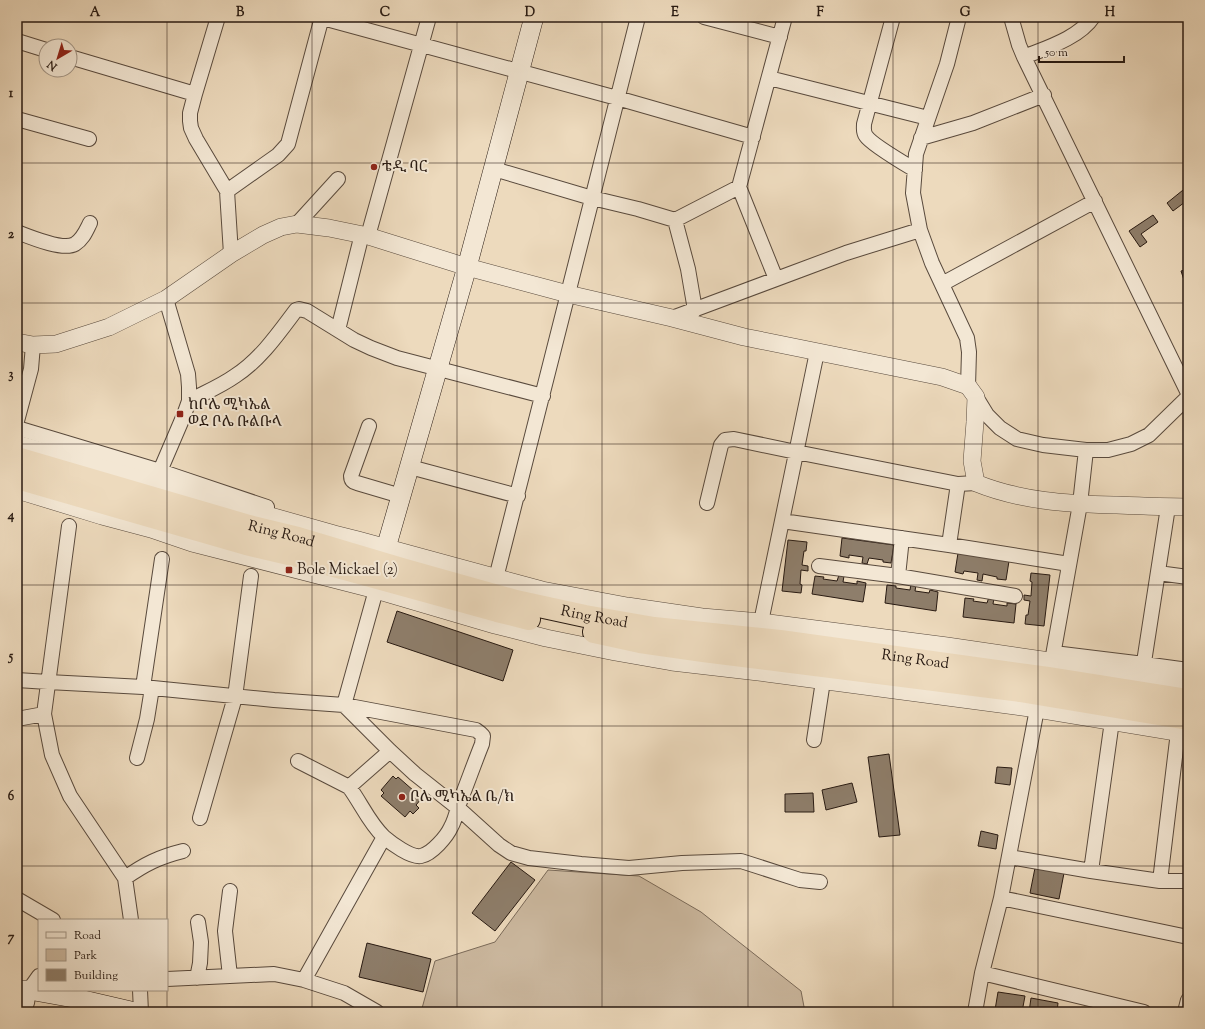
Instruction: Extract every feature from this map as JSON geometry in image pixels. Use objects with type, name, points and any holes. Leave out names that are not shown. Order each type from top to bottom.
[{"type":"highway","name":"Ring Road","points":[[17,458],[247,535],[297,556],[497,611],[640,642],[1020,691],[1185,728]]},
{"type":"highway","name":"Ring Road","points":[[17,478],[247,535],[298,538],[402,569],[516,600],[585,616],[654,628],[780,641],[1048,678],[1188,700]]},
{"type":"main road","points":[[386,548],[468,267],[534,17]]},
{"type":"main road","points":[[29,989],[80,1012]]},
{"type":"main road","points":[[39,991],[134,1012]]},
{"type":"street","points":[[218,17],[195,94],[190,113],[190,121],[191,128],[196,139],[227,191],[231,254]]},
{"type":"street","points":[[227,191],[278,155],[288,144],[321,17],[753,137]]},
{"type":"street","points":[[338,330],[429,17]]},
{"type":"street","points":[[496,578],[518,496],[638,17]]},
{"type":"street","points":[[704,17],[780,37]]},
{"type":"street","points":[[776,278],[739,186],[785,17]]},
{"type":"street","points":[[893,17],[864,124],[864,131],[866,137],[915,170]]},
{"type":"street","points":[[959,17],[947,64],[916,154],[913,193],[920,230],[932,263],[966,338],[969,352],[975,422],[972,461],[976,483]]},
{"type":"street","points":[[997,17],[1011,19],[1024,57],[1044,95],[1188,393]]},
{"type":"street","points":[[1024,57],[1063,41],[1077,32],[1093,17]]},
{"type":"street","points":[[17,41],[38,48]]},
{"type":"street","points":[[78,59],[195,94]]},
{"type":"street","points":[[769,78],[928,118]]},
{"type":"street","points":[[921,138],[973,123],[1044,95]]},
{"type":"street","points":[[17,118],[89,138]]},
{"type":"street","points":[[494,169],[592,198],[675,220],[739,186]]},
{"type":"street","points":[[297,224],[338,179]]},
{"type":"street","points":[[942,284],[1095,201]]},
{"type":"street","points":[[675,220],[688,269],[695,310]]},
{"type":"street","points":[[17,232],[59,245],[68,246],[75,244],[82,237],[90,223]]},
{"type":"street","points":[[17,421],[31,369],[25,343],[56,344],[109,327],[166,299],[231,254],[262,235],[281,227],[297,224],[365,235],[468,267],[568,294],[672,318],[744,337],[942,377],[972,391],[987,415],[1000,428],[1017,439],[1043,445],[1086,450],[1108,450],[1131,444],[1149,435],[1188,397]]},
{"type":"street","points":[[672,318],[846,253],[920,230]]},
{"type":"street","points":[[160,471],[189,401],[188,374],[166,299]]},
{"type":"street","points":[[189,401],[235,376],[251,364],[270,344],[296,310],[299,309],[307,311],[354,340],[397,358],[543,396]]},
{"type":"street","points":[[760,622],[817,352]]},
{"type":"street","points":[[369,426],[351,479],[357,483],[401,496]]},
{"type":"street","points":[[17,428],[160,471],[286,514],[334,534]]},
{"type":"street","points":[[707,503],[721,445],[725,440],[734,439],[958,484],[976,483],[988,488],[1043,501],[1080,504],[1188,507]]},
{"type":"street","points":[[17,444],[334,534],[542,590],[627,606],[702,617],[760,622],[1143,669],[1188,670]]},
{"type":"street","points":[[1053,657],[1080,504],[1086,450]]},
{"type":"street","points":[[410,467],[518,496]]},
{"type":"street","points":[[948,545],[958,484]]},
{"type":"street","points":[[17,490],[192,542],[376,590],[495,625],[546,638],[672,662],[1037,709],[1112,721],[1185,728],[1160,881]]},
{"type":"street","points":[[1143,669],[1168,507]]},
{"type":"street","points":[[782,520],[1069,564]]},
{"type":"street","points":[[69,526],[44,714],[52,755],[70,796],[125,878],[131,919]]},
{"type":"street","points":[[898,576],[902,538]]},
{"type":"street","points":[[138,758],[147,719],[147,687],[162,559]]},
{"type":"street","points":[[819,566],[898,576],[1015,596]]},
{"type":"street","points":[[1158,573],[1188,577]]},
{"type":"street","points":[[200,818],[235,697],[251,576]]},
{"type":"street","points":[[344,705],[376,590]]},
{"type":"street","points":[[1143,669],[1188,683]]},
{"type":"street","points":[[17,680],[147,687],[235,697],[344,705],[476,730],[483,736],[482,744],[451,827],[442,841],[421,856],[407,853],[384,837],[368,818],[349,787],[298,761]]},
{"type":"street","points":[[814,740],[823,681]]},
{"type":"street","points":[[344,705],[390,751],[416,774],[458,808],[499,845],[512,853],[529,858],[629,868],[682,863],[741,861],[800,880],[820,882]]},
{"type":"street","points":[[975,1012],[982,973],[1001,898],[1037,709]]},
{"type":"street","points":[[17,719],[44,714]]},
{"type":"street","points":[[1091,871],[1112,721]]},
{"type":"street","points":[[349,787],[390,751]]},
{"type":"street","points":[[304,980],[384,837]]},
{"type":"street","points":[[125,878],[145,864],[167,855],[183,851]]},
{"type":"street","points":[[1009,857],[1160,881],[1188,881]]},
{"type":"street","points":[[230,891],[226,931],[230,976]]},
{"type":"street","points":[[1001,898],[1188,937]]},
{"type":"street","points":[[17,899],[52,919]]},
{"type":"street","points":[[198,922],[201,942],[198,978]]},
{"type":"street","points":[[982,973],[1109,1008],[1144,1012]]},
{"type":"street","points":[[168,979],[274,974],[304,980],[344,993],[377,1012]]},
{"type":"street","points":[[140,991],[140,1012]]},
{"type":"street","points":[[1185,1012],[1188,1000]]},
{"type":"green space","points":[[548,870],[639,876],[701,912],[801,991],[805,1012],[421,1012],[435,961],[495,942]]},
{"type":"building","points":[[1188,186],[1188,206],[1185,202],[1173,211],[1167,203]]},
{"type":"building","points":[[1153,215],[1158,222],[1141,234],[1147,242],[1140,247],[1129,231]]},
{"type":"building","points":[[1188,269],[1188,286],[1186,286],[1181,271]]},
{"type":"building","points":[[842,538],[894,545],[891,563],[869,558],[867,564],[862,563],[863,557],[849,555],[849,558],[840,556]]},
{"type":"building","points":[[788,540],[807,542],[802,565],[808,566],[808,571],[801,570],[801,593],[782,591]]},
{"type":"building","points":[[958,553],[1009,561],[1006,580],[997,579],[997,577],[983,574],[982,581],[977,580],[978,573],[964,571],[963,574],[955,572]]},
{"type":"building","points":[[1031,573],[1050,575],[1044,626],[1025,624],[1030,601],[1024,600],[1024,595],[1031,596]]},
{"type":"building","points":[[839,575],[844,576],[843,582],[857,584],[857,581],[866,583],[863,602],[812,594],[815,576],[837,581]]},
{"type":"building","points":[[911,584],[916,585],[915,591],[929,593],[930,590],[938,592],[936,611],[885,603],[887,585],[910,590]]},
{"type":"building","points":[[989,597],[994,598],[993,604],[1007,606],[1007,603],[1016,604],[1014,623],[963,617],[965,598],[987,603]]},
{"type":"building","points":[[397,611],[513,650],[503,681],[387,642]]},
{"type":"building","points":[[889,754],[900,835],[879,837],[868,757]]},
{"type":"building","points":[[997,767],[1012,768],[1010,785],[995,783]]},
{"type":"building","name":"ቦሌ ሚካኤል ቤ/ክ","points":[[393,776],[396,779],[398,777],[422,798],[416,805],[419,808],[413,814],[410,811],[405,817],[381,796],[384,793],[381,790]]},
{"type":"building","points":[[852,783],[857,802],[826,810],[822,790]]},
{"type":"building","points":[[813,793],[814,812],[785,812],[785,794]]},
{"type":"building","points":[[981,831],[998,835],[996,849],[978,846]]},
{"type":"building","points":[[511,862],[535,880],[495,931],[472,913]]},
{"type":"building","points":[[1035,868],[1064,873],[1059,899],[1030,893]]},
{"type":"building","points":[[367,943],[431,959],[423,992],[359,977]]},
{"type":"building","points":[[998,992],[1025,996],[1022,1012],[1005,1012],[995,1010]]},
{"type":"building","points":[[1031,998],[1058,1003],[1057,1012],[1029,1012]]},
{"type":"place","name":"ቴዲ ባር","points":[[374,167]]},
{"type":"place","name":"ከቦሌ ሚካኤል ወደ ቦሌ ቡልቡላ","points":[[180,414]]},
{"type":"place","name":"Bole Mickael (2)","points":[[289,570]]},
{"type":"place","name":"ቦሌ ሚካኤል ቤ/ክ","points":[[402,797]]}]
